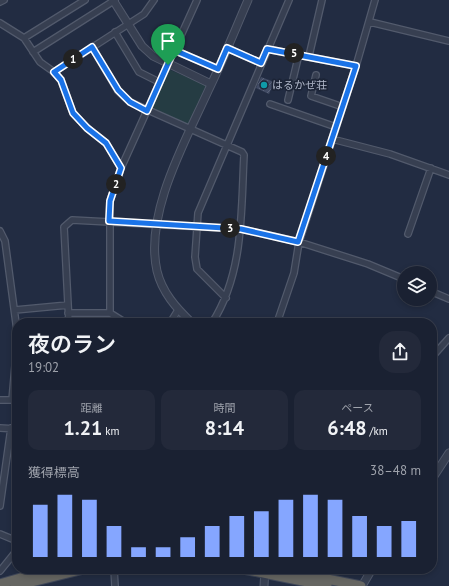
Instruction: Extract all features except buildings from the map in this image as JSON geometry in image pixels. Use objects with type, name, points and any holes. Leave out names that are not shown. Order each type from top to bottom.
[{"type":"highway","points":[[0,584],[35,574]]},
{"type":"highway","points":[[15,586],[64,574]]},
{"type":"highway","points":[[277,574],[327,586]]},
{"type":"highway","points":[[302,574],[361,586]]},
{"type":"street","points":[[0,2],[4,0]]},
{"type":"street","points":[[24,38],[85,0]]},
{"type":"street","points":[[33,52],[114,0],[147,52],[168,65],[212,84]]},
{"type":"street","points":[[54,72],[144,14],[154,0]]},
{"type":"street","points":[[110,313],[110,201],[121,168],[197,0]]},
{"type":"street","points":[[187,318],[178,310],[164,290],[156,270],[155,248],[157,224],[162,196],[248,0]]},
{"type":"street","points":[[226,298],[198,269],[194,257],[196,226],[201,204],[289,0]]},
{"type":"street","points":[[309,56],[322,0]]},
{"type":"street","points":[[280,318],[294,273],[298,242],[370,22],[374,0]]},
{"type":"street","points":[[370,22],[449,41]]},
{"type":"street","points":[[0,23],[24,38],[40,62],[54,72],[61,80],[73,113],[87,128],[106,143],[121,168]]},
{"type":"street","points":[[116,32],[139,72],[160,82]]},
{"type":"street","points":[[92,47],[118,90],[130,102],[147,111],[242,152],[244,155],[241,229],[236,264],[226,298],[215,318]]},
{"type":"street","points":[[227,48],[261,63]]},
{"type":"street","points":[[267,49],[356,66]]},
{"type":"street","points":[[174,50],[218,69]]},
{"type":"street","points":[[288,100],[299,54]]},
{"type":"street","points":[[316,75],[311,96],[343,106]]},
{"type":"street","points":[[270,104],[336,127]]},
{"type":"street","points":[[332,139],[390,154],[449,175]]},
{"type":"street","points":[[408,234],[431,168]]},
{"type":"street","points":[[68,318],[64,227],[72,220],[241,229],[298,242],[368,264],[397,277]]},
{"type":"street","points":[[0,230],[5,242],[16,318]]},
{"type":"street","points":[[437,294],[449,299]]},
{"type":"street","points":[[15,310],[68,305]]},
{"type":"street","points":[[173,318],[178,310]]},
{"type":"street","points":[[68,313],[110,313],[118,318]]},
{"type":"street","points":[[437,351],[449,338]]},
{"type":"street","points":[[0,400],[12,400]]},
{"type":"street","points":[[0,428],[12,429]]},
{"type":"street","points":[[0,506],[12,440]]},
{"type":"street","points":[[437,471],[449,453]]},
{"type":"street","points":[[0,534],[12,539]]},
{"type":"street","points":[[0,571],[12,556]]},
{"type":"street","points":[[114,574],[115,586]]},
{"type":"street","points":[[264,586],[265,574]]},
{"type":"street","points":[[361,586],[369,574]]},
{"type":"shaded area","points":[[168,69],[206,85],[188,126],[151,110]]},
{"type":"place","name":"はるかぜ荘","points":[[264,85]]},
{"type":"route","points":[[92,47],[118,90],[130,102],[147,111],[168,65],[174,50],[218,69],[227,48],[261,63],[267,49],[356,66],[298,242],[241,229],[109,221],[110,201],[121,168],[106,143],[87,128],[73,113],[61,80],[54,72],[92,47]]}]
